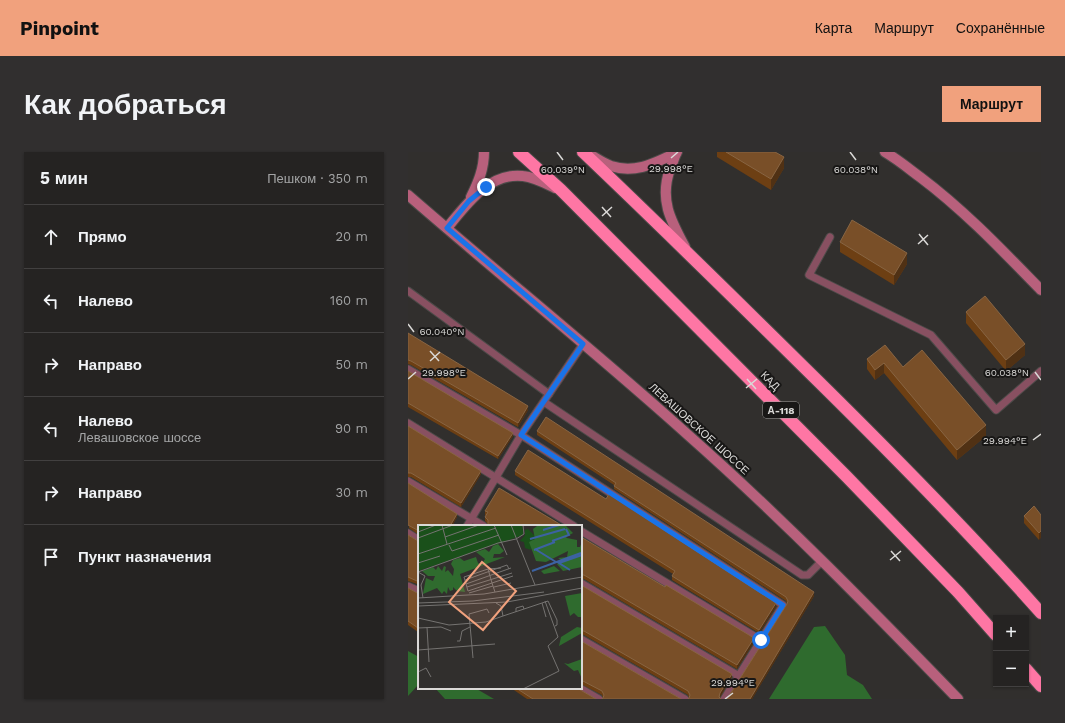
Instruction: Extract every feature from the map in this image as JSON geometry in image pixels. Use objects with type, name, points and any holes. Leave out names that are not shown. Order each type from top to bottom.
[{"type":"highway","name":"КАД","points":[[518,152],[561,190],[847,477],[958,592],[993,632]]},
{"type":"highway","points":[[584,152],[687,251],[906,469],[994,560],[1041,613]]},
{"type":"highway","points":[[1029,672],[1041,686]]},
{"type":"main road","points":[[469,201],[479,182],[483,167],[484,152]]},
{"type":"main road","points":[[584,152],[610,165],[624,169],[637,169],[653,164],[677,153]]},
{"type":"main road","points":[[885,152],[942,194],[988,235],[1041,290]]},
{"type":"main road","points":[[677,153],[668,176],[665,195],[667,210],[687,251]]},
{"type":"main road","points":[[447,228],[469,201],[486,187],[500,179],[512,176],[525,176],[561,190]]},
{"type":"main road","name":"ЛЕВАШОВСКОЕ ШОССЕ","points":[[408,195],[693,439],[790,529],[958,699]]},
{"type":"lane","points":[[830,237],[809,275],[931,335],[996,410],[1041,371]]},
{"type":"lane","points":[[408,291],[550,394]]},
{"type":"lane","points":[[468,525],[521,435],[583,344]]},
{"type":"lane","points":[[408,368],[521,435],[783,605],[724,699]]},
{"type":"lane","points":[[544,402],[802,575],[808,575],[822,561]]},
{"type":"lane","points":[[408,423],[572,525]]},
{"type":"lane","points":[[408,481],[482,525]]},
{"type":"lane","points":[[582,532],[761,640]]},
{"type":"lane","points":[[408,533],[418,539]]},
{"type":"lane","points":[[582,584],[739,676]]},
{"type":"lane","points":[[408,586],[418,591]]},
{"type":"lane","points":[[582,639],[684,699]]},
{"type":"lane","points":[[582,689],[599,699]]},
{"type":"green space","points":[[825,626],[845,655],[847,675],[863,685],[872,699],[769,699],[814,627]]},
{"type":"green space","points":[[408,651],[418,656],[418,685],[408,696]]},
{"type":"green space","points":[[436,689],[477,689],[494,699],[445,699]]},
{"type":"building","points":[[726,152],[775,152],[784,157],[771,179]]},
{"type":"building","points":[[852,220],[907,253],[894,275],[840,242]]},
{"type":"building","points":[[985,296],[1025,344],[1006,360],[966,312]]},
{"type":"building","points":[[408,333],[528,406],[518,423],[408,360]]},
{"type":"building","points":[[885,345],[903,367],[922,350],[986,425],[957,450],[884,363],[875,370],[867,359]]},
{"type":"building","points":[[408,371],[513,433],[498,456],[408,403]]},
{"type":"building","points":[[546,417],[814,592],[750,699],[727,699],[787,604],[788,601],[786,597],[614,486],[616,483],[537,431]]},
{"type":"building","points":[[408,426],[481,471],[461,503],[411,473],[408,473]]},
{"type":"building","points":[[528,450],[606,499],[609,494],[776,603],[759,630],[672,576],[675,571],[515,471]]},
{"type":"building","points":[[408,483],[457,514],[451,525],[418,525],[418,530],[408,525]]},
{"type":"building","points":[[499,488],[561,525],[487,525],[488,520],[485,517],[488,512],[485,511]]},
{"type":"building","points":[[1034,506],[1041,515],[1041,531],[1039,533],[1024,516]]},
{"type":"building","points":[[408,535],[418,541],[418,578],[417,581],[408,577]]},
{"type":"building","points":[[582,538],[665,587],[666,585],[754,638],[737,665],[582,575]]},
{"type":"building","points":[[582,586],[732,674],[720,693],[719,697],[721,699],[688,699],[690,695],[688,691],[582,631]]},
{"type":"building","points":[[408,588],[418,593],[418,628],[408,621]]},
{"type":"building","points":[[582,642],[681,699],[602,699],[604,695],[602,691],[582,681]]},
{"type":"building","points":[[518,689],[579,689],[596,699],[533,699]]},
{"type":"route","points":[[486,187],[469,201],[447,228],[583,344],[521,435],[783,605],[761,640]]}]
